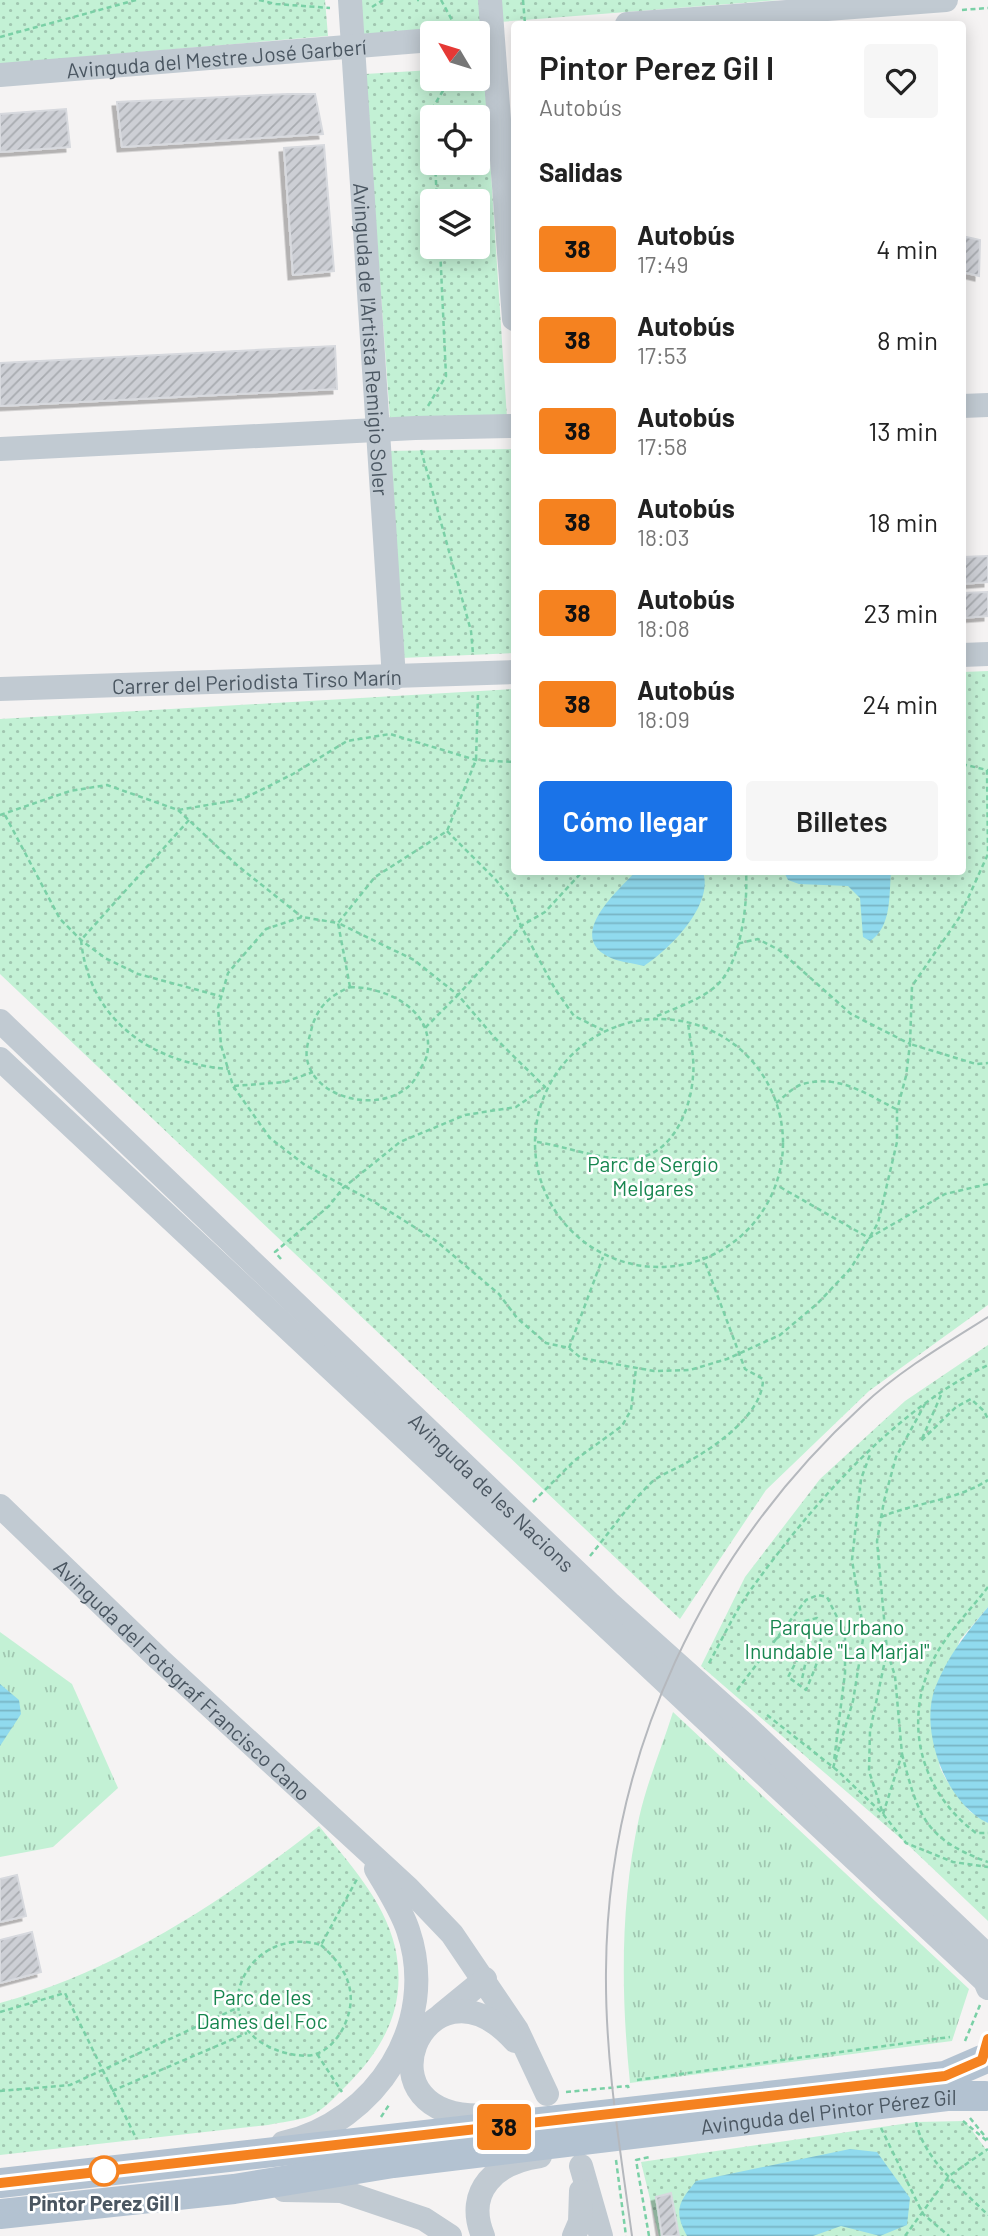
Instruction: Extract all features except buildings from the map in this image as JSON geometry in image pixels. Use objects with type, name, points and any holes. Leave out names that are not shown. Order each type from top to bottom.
[{"type":"main road","name":"Avinguda del Pintor Pérez Gil","points":[[670,2118],[945,2076],[977,2050]]},
{"type":"main road","points":[[977,2050],[979,2104]]},
{"type":"main road","name":"Avinguda del Pintor Pérez Gil","points":[[0,2183],[222,2157],[514,2136],[670,2118],[947,2096],[979,2104]]},
{"type":"main road","name":"Avinguda del Pintor Pérez Gil","points":[[0,2214],[234,2189],[514,2136]]},
{"type":"street","points":[[490,0],[495,35],[511,274]]},
{"type":"street","points":[[667,21],[946,0]]},
{"type":"street","name":"Avinguda de l'Artista Remigio Soler","points":[[350,5],[355,47],[394,678]]},
{"type":"street","name":"Avinguda del Mestre José Garberí","points":[[0,75],[420,41]]},
{"type":"street","points":[[966,406],[988,405]]},
{"type":"street","points":[[0,449],[415,428],[511,426]]},
{"type":"street","points":[[966,655],[988,654]]},
{"type":"street","name":"Carrer del Periodista Tirso Marín","points":[[0,689],[394,678],[511,671]]},
{"type":"street","name":"Avinguda de les Nacions","points":[[0,1021],[602,1609]]},
{"type":"street","name":"Avinguda de les Nacions","points":[[0,1059],[602,1609],[744,1725],[988,1956]]},
{"type":"street","name":"Avinguda del Fotògraf Francisco Cano","points":[[0,1506],[365,1862],[408,1888],[452,1934],[517,2030],[547,2094]]},
{"type":"street","name":"Avinguda de les Nacions","points":[[744,1725],[987,1984]]},
{"type":"street","name":"Avinguda del Fotògraf Francisco Cano","points":[[222,2157],[303,2138],[351,2113],[374,2091],[395,2062],[412,2016],[417,1979],[408,1930],[365,1862]]},
{"type":"street","points":[[441,2015],[485,1979]]},
{"type":"street","name":"Avinguda del Fotògraf Francisco Cano","points":[[441,2015],[466,2012],[486,2018],[503,2028],[527,2055]]},
{"type":"street","name":"Avinguda del Pintor Pérez Gil","points":[[441,2015],[423,2030],[414,2044],[411,2075],[422,2094],[446,2112],[514,2136]]},
{"type":"street","points":[[484,2236],[476,2212],[481,2190],[494,2174],[514,2136]]},
{"type":"street","points":[[574,2236],[580,2222],[581,2166],[601,2236]]},
{"type":"street","points":[[234,2189],[341,2191],[424,2219],[450,2236]]},
{"type":"path","points":[[0,37],[135,0]]},
{"type":"path","points":[[260,0],[350,5]]},
{"type":"path","points":[[441,0],[452,21]]},
{"type":"path","points":[[523,0],[525,21]]},
{"type":"path","points":[[350,987],[338,923],[374,877],[447,831],[476,760],[475,674],[471,631],[415,428],[446,376],[441,259]]},
{"type":"path","points":[[178,810],[243,799],[293,774],[347,741],[390,734],[476,760],[511,762]]},
{"type":"path","points":[[545,1087],[495,1038],[458,995],[414,960],[338,923],[302,917],[266,929],[228,973],[220,996],[218,1008],[221,1045],[233,1086],[270,1138],[305,1165],[343,1188],[376,1203],[435,1240],[499,1294],[516,1318],[546,1343],[569,1348],[582,1358],[635,1368],[654,1371],[690,1370],[738,1354],[780,1335],[818,1303],[851,1268],[878,1223],[897,1142],[897,1110],[906,1076],[912,986],[959,918],[988,855],[987,770],[966,765]]},
{"type":"path","points":[[220,996],[138,974],[105,958],[81,940],[60,919],[2,815],[71,791],[107,785],[178,810],[238,866],[302,917]]},
{"type":"path","points":[[189,820],[81,940],[83,964],[102,1003],[139,1042],[196,1066],[228,1069]]},
{"type":"path","points":[[447,831],[496,880],[511,900],[521,926],[555,989],[574,1016],[604,1031]]},
{"type":"path","points":[[425,1028],[521,926],[545,912],[579,875]]},
{"type":"path","points":[[657,1016],[716,986],[733,964],[745,914],[746,875]]},
{"type":"path","points":[[736,944],[758,939],[779,950],[850,1014],[909,1044],[976,1064],[988,1063]]},
{"type":"path","points":[[350,987],[369,987],[393,995],[416,1013],[425,1028],[427,1055],[415,1079],[407,1088],[389,1097],[365,1103],[332,1092],[313,1072],[306,1059],[315,1017],[331,995],[350,987]]},
{"type":"path","points":[[275,1252],[329,1206],[343,1188],[400,1142],[465,1115],[516,1107],[545,1087],[580,1045],[604,1031],[634,1019],[657,1016],[688,1022],[730,1045],[761,1072],[776,1103],[780,1187],[761,1217],[736,1242],[690,1265],[644,1267],[603,1257],[561,1220],[540,1174],[538,1114],[545,1087]]},
{"type":"path","points":[[537,1142],[597,1154],[636,1158],[661,1148],[680,1124],[689,1102],[694,1074],[688,1022]]},
{"type":"path","points":[[233,1086],[285,1082],[313,1072]]},
{"type":"path","points":[[776,1103],[801,1084],[833,1081],[855,1086],[897,1110]]},
{"type":"path","points":[[869,1238],[945,1194],[988,1184]]},
{"type":"path","points":[[780,1187],[869,1238]]},
{"type":"path","points":[[569,1348],[603,1257]]},
{"type":"path","points":[[590,1557],[654,1480],[690,1461],[752,1410],[763,1391],[763,1378],[745,1369],[738,1354],[703,1257]]},
{"type":"path","points":[[707,1665],[750,1590],[799,1529],[872,1450],[897,1424],[988,1365]]},
{"type":"path","points":[[532,1504],[568,1466],[622,1426],[631,1410],[635,1368]]},
{"type":"path","points":[[942,1393],[920,1441],[956,1407],[971,1399],[984,1411],[988,1419]]},
{"type":"path","points":[[926,1404],[897,1457],[881,1517],[878,1570],[887,1651],[895,1676],[902,1754],[916,1809],[936,1836],[964,1853],[988,1862]]},
{"type":"path","points":[[833,1768],[853,1702],[863,1633],[852,1560],[861,1479],[872,1450]]},
{"type":"path","points":[[881,1517],[904,1508],[968,1493],[988,1480]]},
{"type":"path","points":[[988,1587],[937,1652],[918,1706],[922,1753],[929,1779],[941,1800],[976,1833],[988,1833]]},
{"type":"path","points":[[742,1695],[737,1690],[806,1600],[818,1595],[827,1597],[845,1633],[845,1673],[833,1768]]},
{"type":"path","points":[[773,1641],[797,1623],[817,1618],[821,1628],[821,1653],[806,1690],[788,1677],[803,1649],[807,1651],[808,1659],[802,1679]]},
{"type":"path","points":[[883,1814],[869,1771],[870,1731],[887,1651]]},
{"type":"path","points":[[744,1725],[833,1768],[883,1814],[906,1843],[953,1862],[988,1867]]},
{"type":"path","points":[[883,1814],[902,1754]]},
{"type":"path","points":[[321,1945],[365,1862]]},
{"type":"path","points":[[285,1941],[321,1945],[338,1960],[349,1981],[353,2007],[340,2036],[317,2054],[301,2055],[267,2046],[247,2032],[237,2008],[241,1982],[251,1963],[266,1950],[285,1941]]},
{"type":"path","points":[[977,2050],[981,2004],[978,1990],[987,1984]]},
{"type":"path","points":[[0,2012],[65,1993],[136,2138]]},
{"type":"path","points":[[0,2091],[70,2085],[237,2008]]},
{"type":"path","points":[[112,2091],[247,2032]]},
{"type":"path","points":[[637,2080],[950,2038]]},
{"type":"path","points":[[338,2099],[349,2090]]},
{"type":"path","points":[[979,2104],[988,2141]]},
{"type":"path","points":[[904,2124],[927,2120]]},
{"type":"path","points":[[962,2120],[988,2141]]},
{"type":"path","points":[[916,2122],[920,2140],[949,2176],[988,2215]]},
{"type":"path","points":[[892,2125],[880,2126],[923,2214],[949,2236]]},
{"type":"path","points":[[905,2236],[949,2176],[988,2149]]},
{"type":"path","points":[[649,2236],[636,2160],[652,2157]]},
{"type":"path","points":[[616,2158],[626,2236]]},
{"type":"green space","points":[[0,0],[325,0],[328,36],[0,64]]},
{"type":"green space","points":[[357,0],[479,0],[480,21],[420,21],[420,33],[361,37]]},
{"type":"green space","points":[[498,0],[779,0],[511,21],[499,22]]},
{"type":"green space","points":[[420,71],[420,91],[486,91],[487,105],[420,105],[420,175],[490,175],[490,158],[507,418],[390,419],[365,74]]},
{"type":"green space","points":[[511,449],[511,653],[401,658],[384,451]]},
{"type":"green space","name":"Parc de Sergio Melgares","points":[[988,671],[988,1305],[869,1391],[766,1490],[680,1619],[0,974],[0,719],[511,689],[511,875],[966,875],[966,672]]},
{"type":"green space","name":"Parque Urbano Inundable \"La Marjal\"","points":[[988,1345],[988,1607],[960,1640],[931,1717],[940,1768],[969,1811],[988,1823],[988,1921],[906,1843],[701,1666],[745,1577],[820,1479],[905,1401]]},
{"type":"green space","points":[[0,1632],[72,1684],[118,1788],[53,1847],[0,1857]]},
{"type":"green space","points":[[673,1712],[969,1989],[952,2041],[630,2083],[624,1984],[628,1883],[642,1805]]},
{"type":"green space","name":"Parc de les Dames del Foc","points":[[319,1826],[364,1882],[383,1913],[395,1947],[398,1988],[395,2007],[381,2042],[358,2074],[319,2111],[294,2120],[0,2155],[0,2003],[87,1972],[168,1930],[245,1881]]},
{"type":"green space","points":[[965,2121],[988,2152],[988,2236],[659,2236],[641,2162],[916,2122]]},
{"type":"water","points":[[632,875],[703,875],[705,885],[696,912],[666,949],[644,966],[607,956],[596,947],[592,936],[594,924],[609,901]]},
{"type":"water","points":[[786,875],[891,875],[886,919],[877,935],[870,941],[863,937],[860,898],[848,886],[799,884],[788,880]]},
{"type":"water","points":[[988,1607],[988,1823],[973,1814],[949,1783],[934,1745],[931,1705],[945,1666]]},
{"type":"water","points":[[0,1684],[19,1700],[21,1714],[0,1746]]},
{"type":"water","points":[[850,2149],[877,2152],[910,2198],[907,2225],[880,2236],[841,2226],[813,2236],[687,2236],[679,2213],[685,2195],[696,2181]]},
{"type":"tram line","points":[[632,2236],[611,2071],[606,1971],[611,1891],[624,1812],[646,1736],[675,1662],[712,1592],[755,1525],[806,1463],[862,1406],[923,1358],[988,1317]]},
{"type":"bus line","name":"38","points":[[0,2183],[945,2076],[982,2060],[988,2039]]},
{"type":"place","name":"Pintor Perez Gil I","points":[[104,2171]]}]
